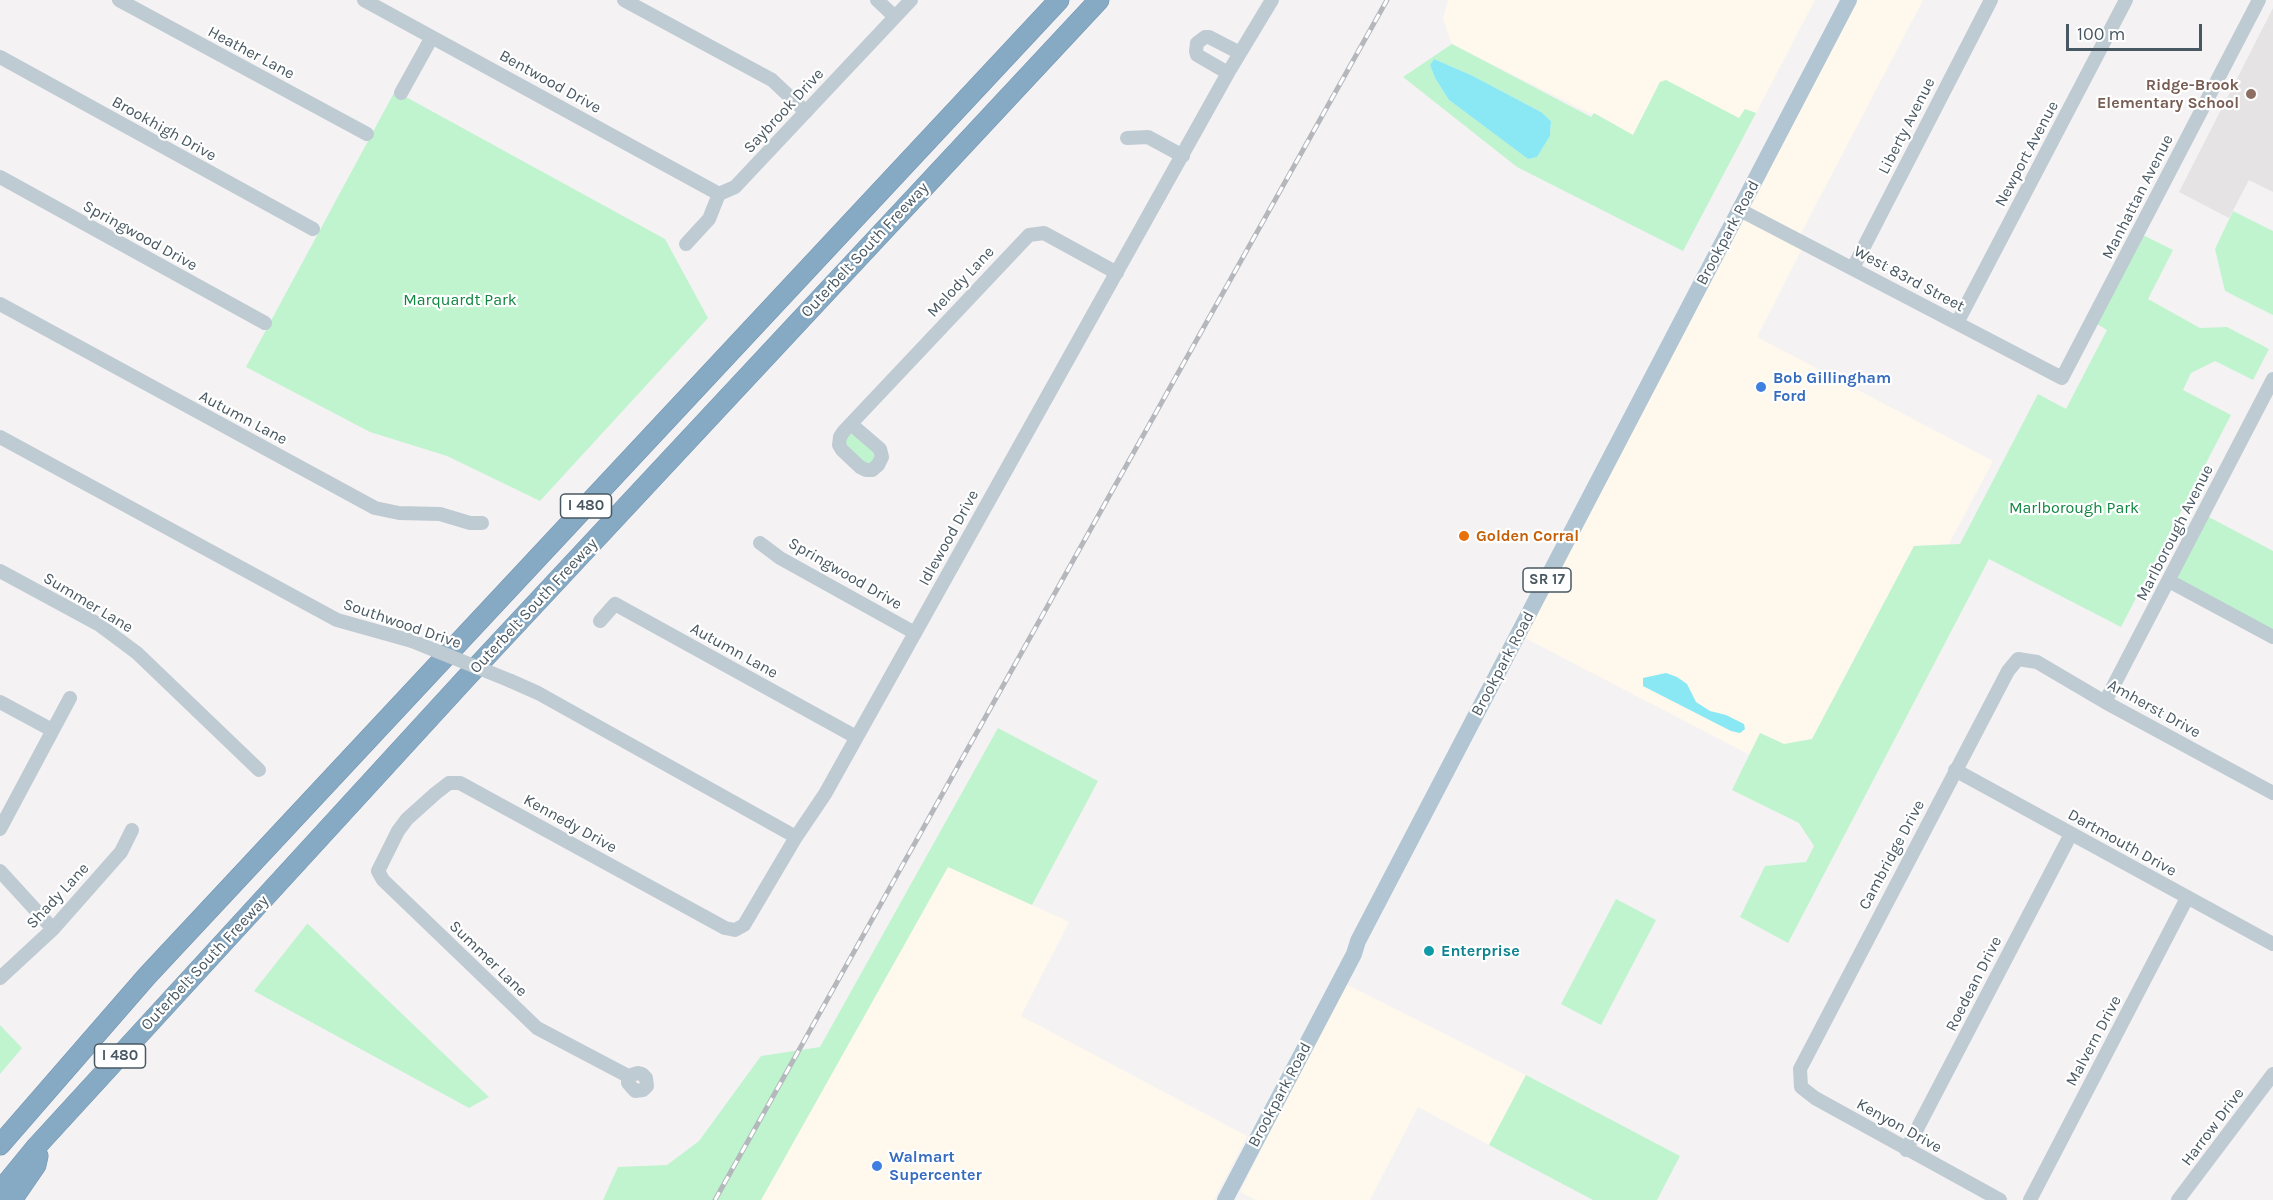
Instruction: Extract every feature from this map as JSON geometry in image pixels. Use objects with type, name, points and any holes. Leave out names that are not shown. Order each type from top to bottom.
[{"type":"highway","name":"Outerbelt South Freeway","points":[[2,1142],[147,976],[1059,0]]},
{"type":"highway","name":"Outerbelt South Freeway","points":[[0,1191],[37,1146],[459,686],[1099,0]]},
{"type":"highway","points":[[12,1200],[36,1165],[37,1146]]},
{"type":"main road","name":"Brookpark Road","points":[[1225,1200],[1850,0]]},
{"type":"street","name":"Heather Lane","points":[[119,0],[367,134]]},
{"type":"street","name":"Bentwood Drive","points":[[364,0],[719,194]]},
{"type":"street","points":[[624,0],[772,80],[806,112]]},
{"type":"street","points":[[877,0],[895,17]]},
{"type":"street","name":"Saybrook Drive","points":[[719,194],[735,187],[911,0]]},
{"type":"street","name":"Idlewood Drive","points":[[735,930],[749,919],[796,837],[825,794],[1228,74],[1272,0]]},
{"type":"street","name":"Liberty Avenue","points":[[1853,268],[1991,0]]},
{"type":"street","name":"Newport Avenue","points":[[1957,323],[2126,0]]},
{"type":"street","name":"Manhattan Avenue","points":[[2062,378],[2259,0]]},
{"type":"street","points":[[401,93],[432,36]]},
{"type":"street","points":[[1228,74],[1197,56],[1197,43],[1209,37],[1240,53]]},
{"type":"street","name":"Brookhigh Drive","points":[[0,57],[313,229]]},
{"type":"street","points":[[1127,138],[1148,137],[1183,156]]},
{"type":"street","name":"Springwood Drive","points":[[0,177],[265,323]]},
{"type":"street","points":[[686,244],[709,219],[719,194]]},
{"type":"street","name":"West 83rd Street","points":[[1740,210],[2062,378]]},
{"type":"street","name":"Melody Lane","points":[[851,424],[1029,235],[1044,233],[1117,273]]},
{"type":"street","name":"Autumn Lane","points":[[0,304],[375,508],[399,513],[440,514],[470,523],[482,523]]},
{"type":"street","name":"Marlborough Avenue","points":[[2105,702],[2273,379]]},
{"type":"street","name":"Southwood Drive","points":[[0,437],[337,620],[412,641],[538,693],[796,837]]},
{"type":"street","name":"Springwood Drive","points":[[760,543],[780,558],[915,633]]},
{"type":"street","name":"Summer Lane","points":[[0,571],[98,624],[137,653],[259,770]]},
{"type":"street","points":[[2169,581],[2273,637]]},
{"type":"street","name":"Autumn Lane","points":[[600,621],[615,604],[856,737]]},
{"type":"street","name":"Amherst Drive","points":[[2018,659],[2037,662],[2105,702],[2273,793]]},
{"type":"street","name":"Cambridge Drive","points":[[1800,1069],[1955,770],[2008,671],[2018,659]]},
{"type":"street","points":[[0,829],[70,698]]},
{"type":"street","points":[[0,702],[52,730]]},
{"type":"street","name":"Dartmouth Drive","points":[[1955,770],[2273,944]]},
{"type":"street","name":"Kennedy Drive","points":[[398,831],[407,819],[436,793],[449,783],[460,783],[725,928],[735,930]]},
{"type":"street","name":"Shady Lane","points":[[0,978],[52,928],[120,852],[132,830]]},
{"type":"street","name":"Summer Lane","points":[[398,831],[378,871],[383,880],[537,1028],[628,1076]]},
{"type":"street","name":"Roedean Drive","points":[[1906,1150],[2071,834]]},
{"type":"street","points":[[0,871],[52,928]]},
{"type":"street","name":"Malvern Drive","points":[[2030,1200],[2187,898]]},
{"type":"street","name":"Kenyon Drive","points":[[1800,1069],[1801,1087],[1808,1093],[1906,1150],[2000,1200]]},
{"type":"street","name":"Harrow Drive","points":[[2178,1200],[2273,1074]]},
{"type":"shaded area","points":[[1448,0],[1815,0],[1756,113],[1745,109],[1739,119],[1660,82],[1633,135],[1452,44],[1443,19]]},
{"type":"shaded area","points":[[1855,0],[1923,0],[1798,239],[1805,243],[1757,337],[1993,461],[1949,544],[1914,546],[1812,739],[1784,744],[1761,733],[1750,755],[1523,637]]},
{"type":"shaded area","name":"Ridge-Brook Elementary School","points":[[2273,8],[2273,192],[2249,180],[2229,218],[2179,192]]},
{"type":"shaded area","points":[[948,866],[1069,922],[1021,1016],[1247,1136],[1214,1200],[761,1200]]},
{"type":"shaded area","points":[[1344,983],[1526,1075],[1489,1145],[1418,1107],[1370,1200],[1256,1200],[1240,1192]]},
{"type":"green space","points":[[1452,44],[1591,117],[1594,113],[1633,135],[1660,82],[1666,80],[1739,118],[1745,109],[1756,113],[1683,251],[1517,167],[1403,77]],"holes":[[[1434,59],[1471,75],[1541,112],[1551,121],[1550,136],[1537,157],[1528,159],[1449,100],[1435,78],[1430,65]]]},
{"type":"green space","name":"Marquardt Park","points":[[395,91],[665,239],[708,318],[540,501],[447,456],[370,432],[246,367]]},
{"type":"green space","points":[[2233,211],[2273,231],[2273,315],[2225,291],[2215,249]]},
{"type":"green space","name":"Marlborough Park","points":[[2143,235],[2173,250],[2148,299],[2200,328],[2227,327],[2269,349],[2253,380],[2215,361],[2191,373],[2183,390],[2231,415],[2121,627],[1989,559],[1788,943],[1740,917],[1765,866],[1806,862],[1814,846],[1799,823],[1732,790],[1760,733],[1784,744],[1812,739],[1914,546],[1960,544],[2038,394],[2066,409],[2107,330],[2097,324]]},
{"type":"green space","points":[[850,433],[856,434],[876,454],[875,464],[863,466],[842,439]]},
{"type":"green space","points":[[2207,516],[2273,551],[2273,631],[2174,578]]},
{"type":"green space","points":[[998,728],[1098,781],[1032,905],[948,867],[761,1200],[603,1200],[618,1167],[667,1165],[699,1141],[761,1056],[820,1047]]},
{"type":"green space","points":[[1616,899],[1656,920],[1601,1025],[1561,1004]]},
{"type":"green space","points":[[307,924],[489,1097],[469,1108],[254,991]]},
{"type":"green space","points":[[0,1025],[22,1048],[0,1074]]},
{"type":"green space","points":[[1526,1075],[1680,1156],[1657,1200],[1593,1200],[1489,1145]]},
{"type":"water","points":[[1434,59],[1471,75],[1541,112],[1551,121],[1550,136],[1537,157],[1528,159],[1449,100],[1435,78],[1430,65]]},
{"type":"water","points":[[1666,673],[1687,684],[1696,702],[1710,711],[1726,715],[1744,724],[1745,729],[1740,733],[1731,731],[1643,686],[1643,678]]},
{"type":"railway","points":[[715,1200],[1387,0]]},
{"type":"place","name":"Ridge-Brook Elementary School","points":[[2251,94]]},
{"type":"place","name":"Bob Gillingham Ford","points":[[1761,387]]},
{"type":"place","name":"Golden Corral","points":[[1464,536]]},
{"type":"place","name":"Enterprise","points":[[1429,951]]},
{"type":"place","name":"Walmart Supercenter","points":[[877,1166]]}]
